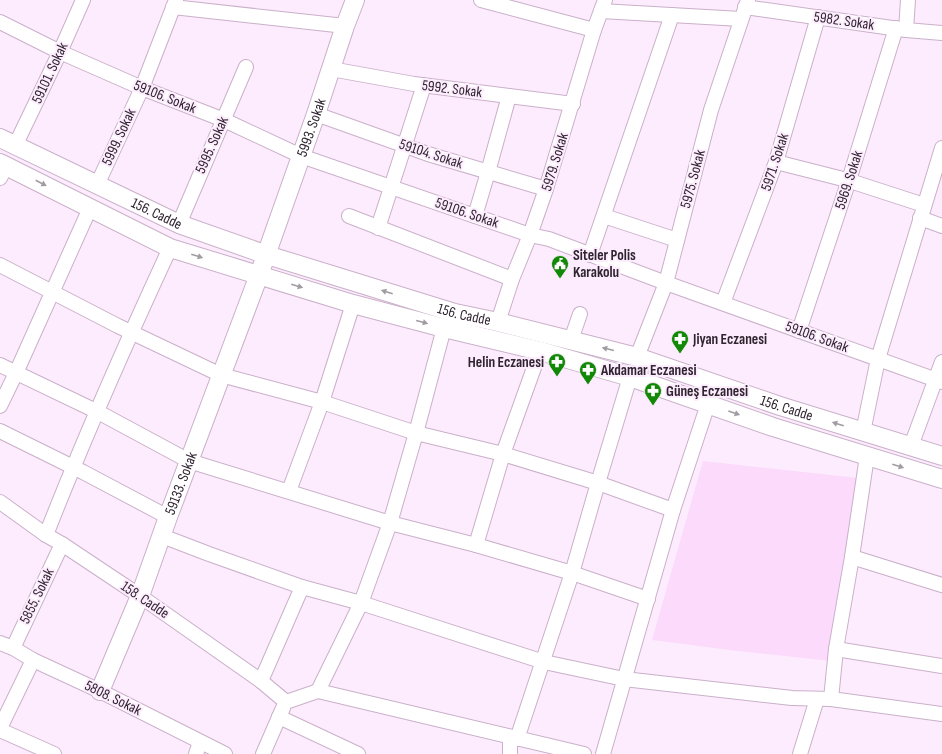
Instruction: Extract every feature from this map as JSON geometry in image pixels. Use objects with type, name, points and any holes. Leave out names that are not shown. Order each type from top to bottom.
[{"type":"street","name":"59101. Sokak","points":[[8,142],[60,52],[83,0]]},
{"type":"street","name":"5993. Sokak","points":[[259,275],[355,0]]},
{"type":"street","points":[[481,0],[594,30]]},
{"type":"street","name":"5969. Sokak","points":[[799,331],[901,29],[908,0]]},
{"type":"street","points":[[175,4],[345,26]]},
{"type":"street","name":"5999. Sokak","points":[[97,185],[142,88],[175,4]]},
{"type":"street","name":"5979. Sokak","points":[[498,322],[546,190],[594,30],[603,6]]},
{"type":"street","name":"5982. Sokak","points":[[603,6],[672,14],[745,9],[818,17],[901,29],[942,32]]},
{"type":"street","name":"5975. Sokak","points":[[637,357],[666,283],[711,110],[745,9]]},
{"type":"street","points":[[590,255],[672,14]]},
{"type":"street","name":"5971. Sokak","points":[[723,304],[776,162],[818,17]]},
{"type":"street","name":"59106. Sokak","points":[[0,22],[60,52],[142,88],[224,120],[301,156],[530,235],[549,239],[723,304],[939,380]]},
{"type":"street","name":"5995. Sokak","points":[[179,224],[201,168],[224,120],[246,66]]},
{"type":"street","name":"5992. Sokak","points":[[331,69],[424,85],[573,104]]},
{"type":"street","points":[[378,228],[424,85]]},
{"type":"street","points":[[475,216],[509,96]]},
{"type":"street","name":"59104. Sokak","points":[[316,114],[404,146],[546,190]]},
{"type":"street","points":[[2,169],[8,142]]},
{"type":"street","name":"156. Cadde","points":[[8,142],[179,224],[266,255],[456,313],[637,357],[780,406],[942,456]]},
{"type":"street","points":[[862,432],[878,359],[942,148]]},
{"type":"street","points":[[776,162],[849,180],[922,211],[942,226]]},
{"type":"street","name":"156. Cadde","points":[[2,169],[90,208],[170,248],[353,304],[540,351],[630,377],[773,426],[942,479]]},
{"type":"street","points":[[0,406],[90,208]]},
{"type":"street","points":[[349,216],[512,280]]},
{"type":"street","points":[[604,216],[677,240]]},
{"type":"street","points":[[46,535],[131,332],[170,248]]},
{"type":"street","points":[[0,265],[118,326],[220,375],[322,402],[416,433],[502,454],[598,483],[673,510]]},
{"type":"street","name":"59133. Sokak","points":[[100,691],[140,596],[220,375],[259,275]]},
{"type":"street","points":[[289,491],[322,402],[353,304]]},
{"type":"street","points":[[572,340],[580,314]]},
{"type":"street","points":[[318,690],[361,603],[390,523],[444,328]]},
{"type":"street","points":[[476,545],[502,454],[540,351]]},
{"type":"street","points":[[911,446],[939,380],[942,362]]},
{"type":"street","points":[[0,365],[98,412],[189,461],[390,523],[476,545],[572,573],[648,599]]},
{"type":"street","points":[[510,754],[514,738],[544,662],[630,377]]},
{"type":"street","points":[[603,754],[673,510],[708,404]]},
{"type":"street","points":[[0,432],[168,517]]},
{"type":"street","points":[[831,700],[836,649],[852,557],[867,456]]},
{"type":"street","name":"158. Cadde","points":[[0,502],[46,535],[140,596],[261,681],[286,702]]},
{"type":"street","points":[[162,536],[302,587],[361,603],[544,662],[624,679],[792,698],[831,700],[942,714]]},
{"type":"street","name":"5855. Sokak","points":[[6,646],[62,544]]},
{"type":"street","points":[[852,557],[942,585]]},
{"type":"street","points":[[261,681],[302,587]]},
{"type":"street","name":"5808. Sokak","points":[[6,646],[100,691],[198,748],[225,754]]},
{"type":"street","points":[[836,649],[942,666]]},
{"type":"street","points":[[33,660],[0,729],[54,754]]},
{"type":"street","points":[[263,754],[286,702],[318,690],[584,754]]},
{"type":"street","points":[[800,754],[817,699]]},
{"type":"street","points":[[279,717],[358,754]]},
{"type":"shaded area","points":[[703,461],[858,478],[831,661],[652,640]]},
{"type":"place","name":"Siteler Polis Karakolu","points":[[560,279]]},
{"type":"place","name":"Jiyan Eczanesi","points":[[680,354]]},
{"type":"place","name":"Helin Eczanesi","points":[[557,377]]},
{"type":"place","name":"Akdamar Eczanesi","points":[[588,385]]},
{"type":"place","name":"Güneş Eczanesi","points":[[653,406]]}]
